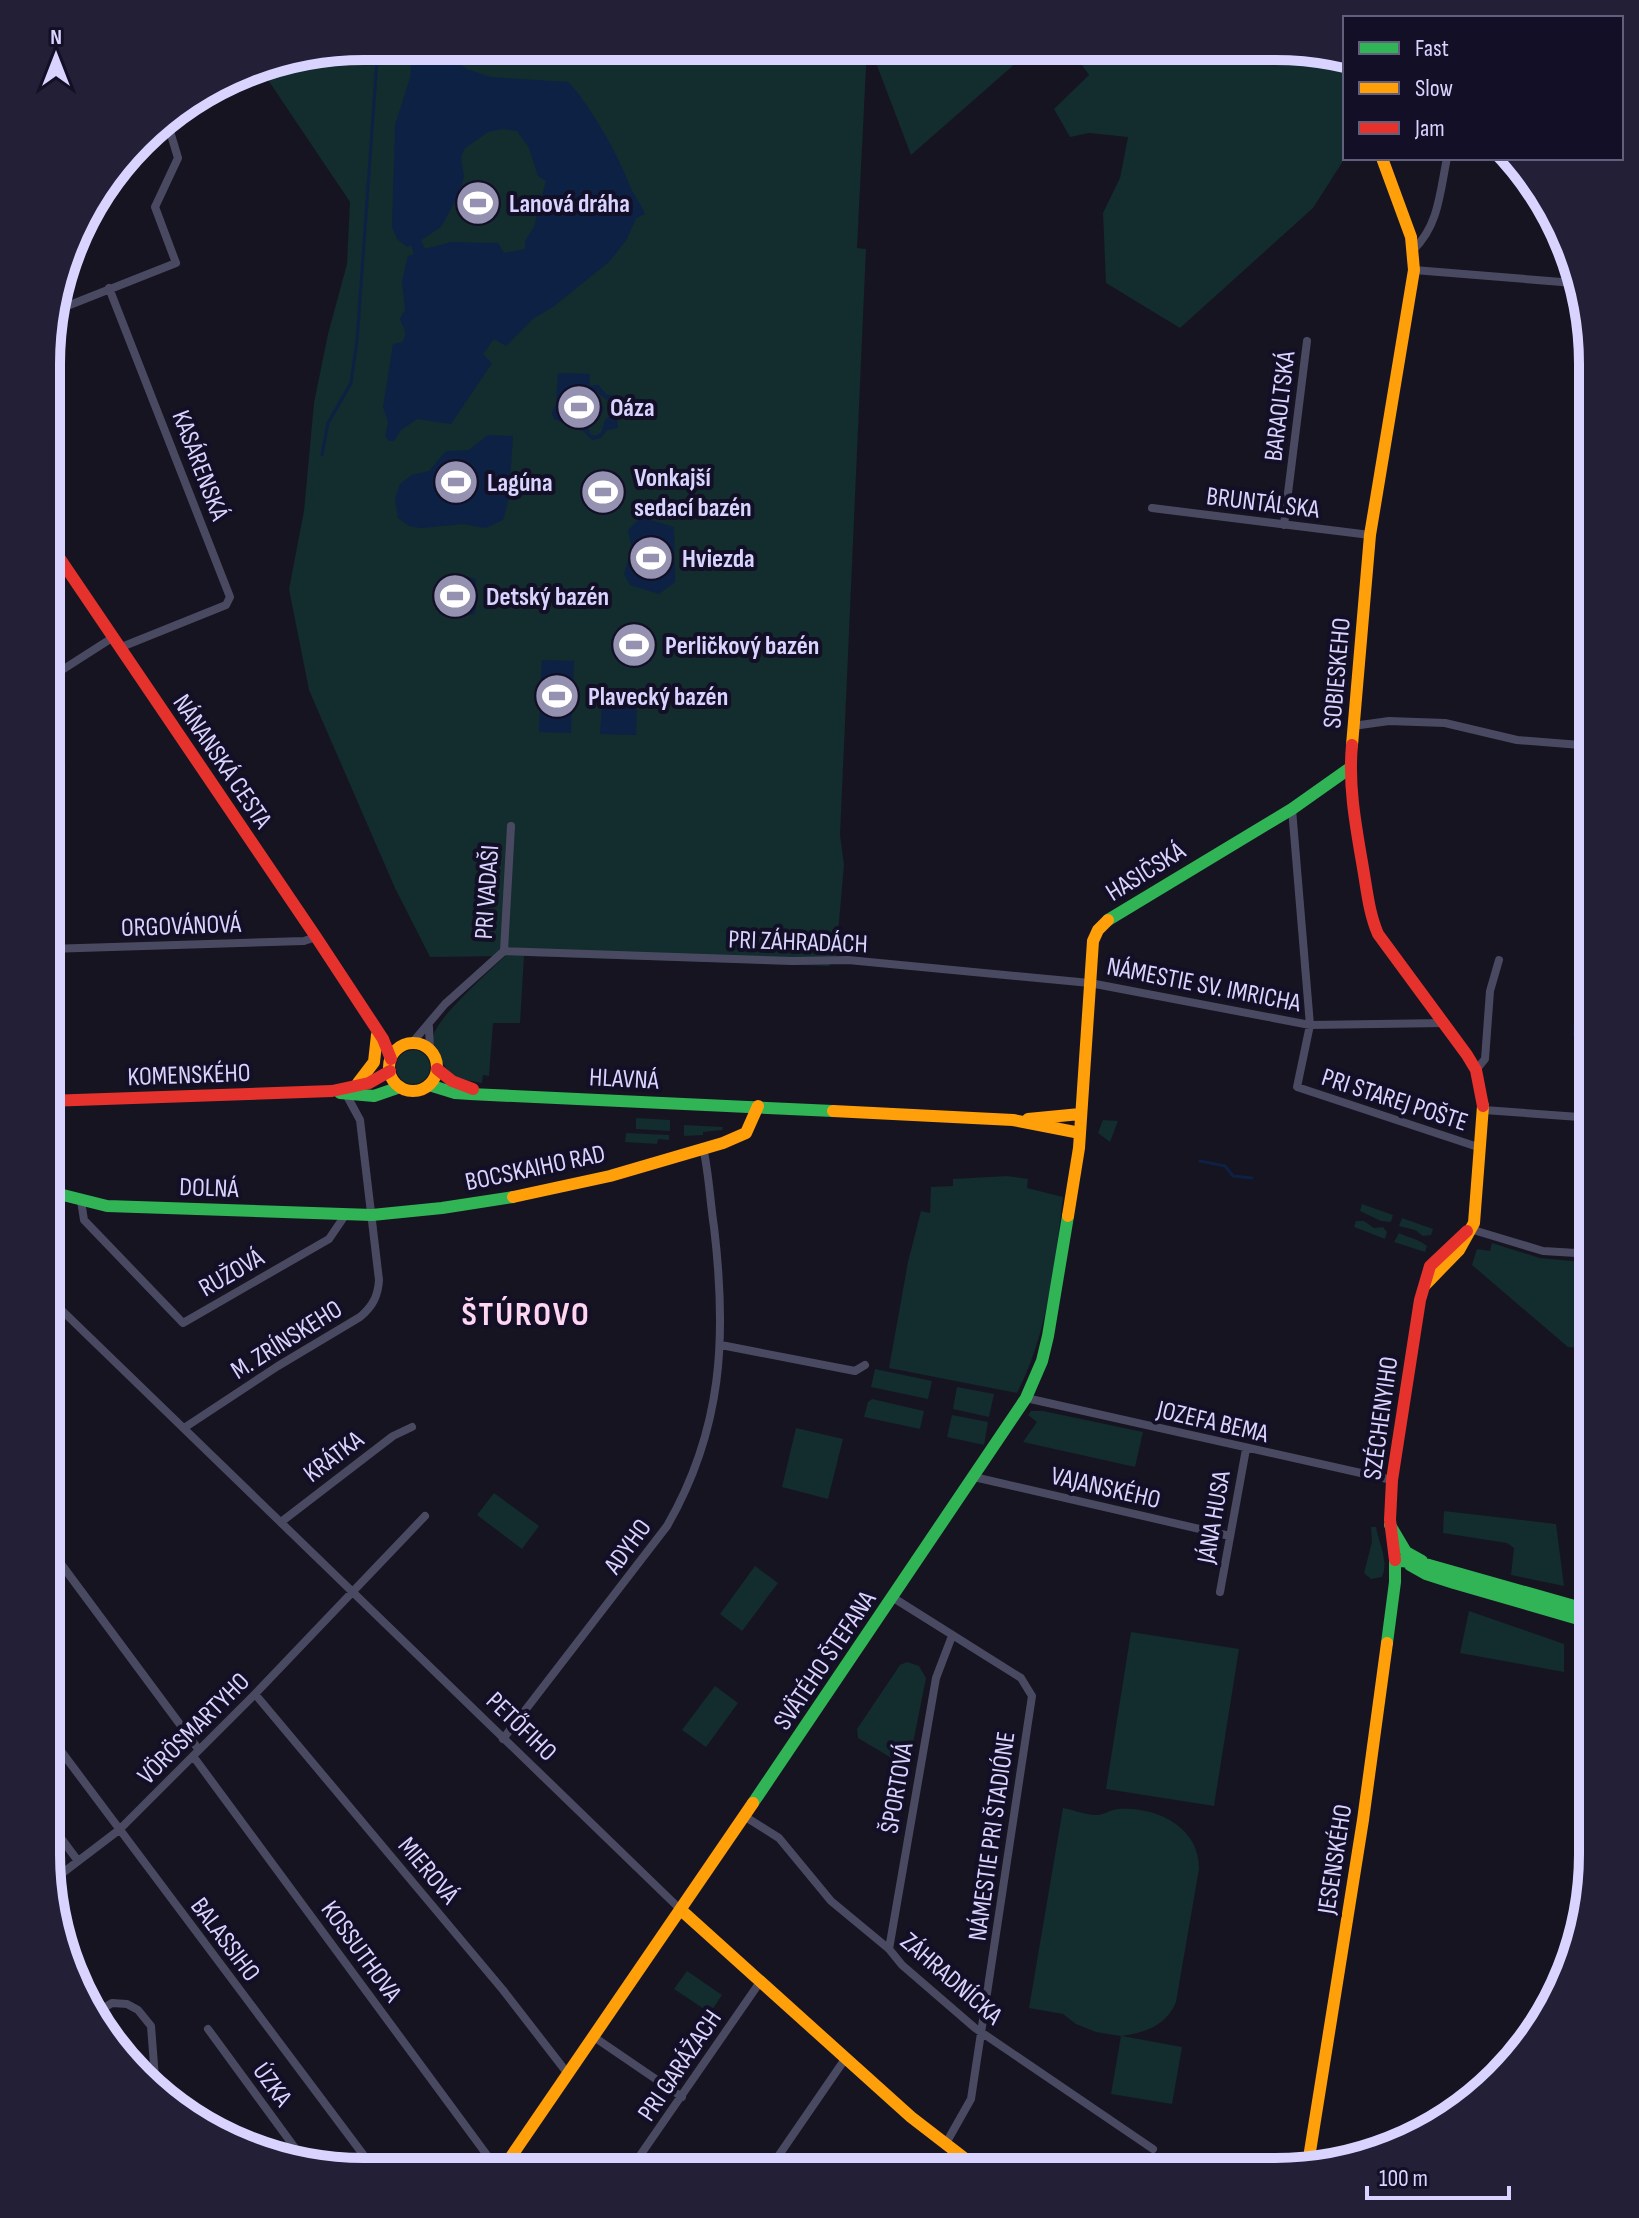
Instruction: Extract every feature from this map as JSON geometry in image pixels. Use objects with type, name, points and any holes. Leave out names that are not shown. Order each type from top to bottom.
[{"type":"street","points":[[66,306],[176,263],[155,207],[178,158],[170,130]]},
{"type":"street","name":"SOBIESKEHO","points":[[1383,160],[1414,249],[1414,270],[1370,535],[1350,768],[1354,817],[1371,917],[1392,956],[1476,1070],[1484,1110],[1474,1223],[1459,1250],[1425,1285]]},
{"type":"street","points":[[1414,249],[1427,236],[1432,224],[1447,160]]},
{"type":"street","points":[[1414,270],[1568,283]]},
{"type":"street","name":"KASÁRENSKÁ","points":[[109,288],[230,597],[226,605],[115,643]]},
{"type":"street","name":"BARAOLTSKÁ","points":[[1284,525],[1307,341]]},
{"type":"street","name":"BRUNTÁLSKA","points":[[1152,508],[1370,535]]},
{"type":"street","name":"NÁNANSKÁ CESTA","points":[[60,559],[316,937],[377,1031],[390,1065]]},
{"type":"street","points":[[60,673],[115,643]]},
{"type":"street","points":[[1353,726],[1389,721],[1445,723],[1517,740],[1579,745]]},
{"type":"street","name":"HASIČSKÁ","points":[[1080,1133],[1093,941],[1098,930],[1107,920],[1292,809],[1350,768]]},
{"type":"street","name":"NÁMESTIE SV. IMRICHA","points":[[1292,809],[1310,1025]]},
{"type":"street","name":"PRI VADAŠI","points":[[409,1044],[429,1026],[445,1004],[504,951],[511,826]]},
{"type":"street","name":"ORGOVÁNOVÁ","points":[[60,949],[304,941],[316,937]]},
{"type":"street","name":"PRI ZÁHRADÁCH","points":[[504,951],[848,960],[1090,983]]},
{"type":"street","name":"SOBIESKEHO","points":[[1476,1070],[1485,1059],[1490,991],[1499,960]]},
{"type":"street","name":"NÁMESTIE SV. IMRICHA","points":[[1090,983],[1310,1025],[1444,1023]]},
{"type":"street","points":[[361,1006],[409,1044],[430,1050]]},
{"type":"street","name":"PRI STAREJ POŠTE","points":[[1310,1025],[1297,1087],[1481,1148]]},
{"type":"street","points":[[360,1120],[364,1104],[374,1096],[400,1087],[415,1091],[429,1085],[437,1069],[436,1058],[430,1050],[429,1026]]},
{"type":"street","points":[[351,1091],[370,1073],[377,1058],[377,1031]]},
{"type":"street","points":[[351,1091],[379,1079],[390,1065],[396,1050],[409,1044]]},
{"type":"street","points":[[390,1065],[400,1087]]},
{"type":"street","name":"HLAVNÁ","points":[[437,1069],[452,1081],[488,1093]]},
{"type":"street","name":"HLAVNÁ","points":[[429,1085],[455,1093],[1013,1120],[1080,1133]]},
{"type":"street","points":[[351,1091],[374,1096]]},
{"type":"street","points":[[351,1091],[360,1120]]},
{"type":"street","name":"KOMENSKÉHO","points":[[60,1101],[351,1091]]},
{"type":"street","points":[[703,1147],[746,1133],[758,1106]]},
{"type":"street","points":[[1484,1110],[1579,1117]]},
{"type":"street","name":"HLAVNÁ","points":[[1013,1120],[1080,1114]]},
{"type":"street","name":"M. ZRÍNSKEHO","points":[[184,1428],[370,1308],[377,1297],[379,1280],[360,1120]]},
{"type":"street","name":"SVÄTÉHO ŠTEFANA","points":[[508,2158],[681,1910],[1026,1398],[1042,1361],[1048,1336],[1080,1133]]},
{"type":"street","name":"BOCSKAIHO RAD","points":[[372,1215],[537,1193],[610,1176],[703,1147]]},
{"type":"street","name":"ADYHO","points":[[503,1739],[667,1526],[687,1492],[707,1438],[717,1388],[721,1345],[720,1284],[703,1147]]},
{"type":"street","name":"DOLNÁ","points":[[60,1195],[107,1206],[372,1215]]},
{"type":"street","name":"RUŽOVÁ","points":[[81,1201],[84,1220],[183,1323],[329,1239],[346,1214]]},
{"type":"street","points":[[1470,1229],[1543,1251],[1579,1253]]},
{"type":"street","name":"SZÉCHENYIHO","points":[[1401,1561],[1390,1525],[1392,1480],[1420,1300],[1425,1285]]},
{"type":"street","name":"PETŐFIHO","points":[[60,1309],[681,1910],[845,2059],[962,2158]]},
{"type":"street","points":[[721,1345],[855,1371],[865,1365]]},
{"type":"street","name":"JOZEFA BEMA","points":[[1026,1398],[1392,1480]]},
{"type":"street","name":"KRÁTKA","points":[[281,1522],[393,1436],[412,1427]]},
{"type":"street","name":"JÁNA HUSA","points":[[1220,1592],[1246,1449]]},
{"type":"street","name":"VAJANSKÉHO","points":[[974,1477],[1230,1536]]},
{"type":"street","name":"VÖRÖSMARTYHO","points":[[61,1874],[119,1830],[255,1694],[425,1516]]},
{"type":"street","points":[[1390,1525],[1406,1552],[1428,1570],[1579,1608]]},
{"type":"street","points":[[1401,1561],[1579,1619]]},
{"type":"street","name":"JESENSKÉHO","points":[[1309,2156],[1363,1820],[1393,1594],[1401,1561]]},
{"type":"street","name":"KOSSUTHOVA","points":[[60,1563],[491,2158]]},
{"type":"street","points":[[1393,1594],[1408,1579],[1428,1570]]},
{"type":"street","name":"NÁMESTIE PRI ŠTADIÓNE","points":[[892,1597],[1021,1678],[1032,1696],[971,2099],[944,2145]]},
{"type":"street","name":"ŠPORTOVÁ","points":[[889,1949],[936,1678],[952,1636]]},
{"type":"street","name":"MIEROVÁ","points":[[255,1694],[493,1978],[568,2074]]},
{"type":"street","name":"BALASSIHO","points":[[60,1750],[366,2158]]},
{"type":"street","name":"ZÁHRADNÍCKA","points":[[744,1816],[779,1838],[831,1901],[982,2034],[1153,2149]]},
{"type":"street","points":[[60,1837],[78,1861]]},
{"type":"street","name":"PRI GARÁŽACH","points":[[639,2158],[760,1982]]},
{"type":"street","points":[[103,2009],[112,2003],[127,2004],[138,2010],[151,2026],[155,2075]]},
{"type":"street","name":"ÚZKA","points":[[208,2029],[297,2150]]},
{"type":"street","points":[[594,2037],[682,2097]]},
{"type":"street","points":[[777,2158],[845,2059]]},
{"type":"green space","points":[[364,60],[866,60],[857,248],[866,249],[840,835],[844,865],[836,955],[829,966],[524,956],[520,1023],[493,1023],[489,1076],[483,1075],[482,1083],[460,1078],[450,1073],[442,1062],[433,1044],[437,1028],[453,1007],[505,956],[430,957],[395,888],[309,690],[289,589],[304,511],[314,403],[347,264],[350,202],[266,76],[305,66]]},
{"type":"green space","points":[[875,60],[1019,60],[911,155]]},
{"type":"green space","points":[[1078,60],[1275,60],[1343,68],[1344,160],[1313,208],[1180,328],[1106,283],[1103,213],[1120,178],[1128,137],[1089,133],[1070,137],[1054,109],[1089,75]]},
{"type":"green space","points":[[413,1050],[425,1055],[430,1067],[425,1079],[413,1084],[401,1079],[396,1067],[401,1055]]},
{"type":"green space","points":[[636,1118],[670,1120],[670,1131],[636,1129]]},
{"type":"green space","points":[[1103,1120],[1118,1121],[1110,1142],[1098,1133]]},
{"type":"green space","points":[[684,1125],[723,1127],[722,1130],[703,1132],[703,1135],[684,1136]]},
{"type":"green space","points":[[626,1133],[669,1135],[669,1140],[658,1139],[657,1144],[625,1142]]},
{"type":"green space","points":[[1007,1176],[1028,1179],[1027,1188],[1063,1197],[1043,1322],[1028,1370],[1017,1393],[889,1368],[908,1262],[921,1211],[930,1213],[931,1187],[953,1186],[953,1179]]},
{"type":"green space","points":[[1362,1204],[1393,1215],[1391,1222],[1381,1221],[1360,1211]]},
{"type":"green space","points":[[1402,1218],[1433,1229],[1431,1235],[1423,1236],[1415,1230],[1399,1226]]},
{"type":"green space","points":[[1356,1221],[1364,1221],[1374,1228],[1383,1227],[1387,1232],[1385,1239],[1354,1227]]},
{"type":"green space","points":[[1399,1233],[1427,1246],[1425,1252],[1394,1242]]},
{"type":"green space","points":[[1492,1243],[1540,1258],[1579,1262],[1579,1348],[1568,1347],[1472,1265],[1477,1249],[1490,1251]]},
{"type":"green space","points":[[875,1369],[932,1381],[928,1399],[871,1387]]},
{"type":"green space","points":[[957,1387],[994,1394],[989,1417],[953,1409]]},
{"type":"green space","points":[[872,1399],[924,1411],[920,1429],[864,1417],[868,1402]]},
{"type":"green space","points":[[1031,1411],[1143,1432],[1135,1467],[1023,1442],[1037,1422],[1028,1415]]},
{"type":"green space","points":[[952,1415],[988,1422],[984,1445],[947,1437]]},
{"type":"green space","points":[[796,1428],[843,1439],[828,1499],[782,1487]]},
{"type":"green space","points":[[494,1493],[539,1526],[522,1549],[477,1515]]},
{"type":"green space","points":[[1444,1511],[1556,1524],[1564,1586],[1511,1575],[1514,1548],[1507,1543],[1443,1533]]},
{"type":"green space","points":[[1371,1527],[1376,1527],[1383,1552],[1384,1571],[1382,1577],[1371,1579],[1364,1573],[1372,1542]]},
{"type":"green space","points":[[755,1566],[778,1583],[742,1631],[720,1614]]},
{"type":"green space","points":[[1469,1611],[1564,1644],[1564,1672],[1460,1653]]},
{"type":"green space","points":[[1131,1632],[1239,1649],[1214,1806],[1106,1789]]},
{"type":"green space","points":[[907,1662],[919,1666],[926,1678],[910,1758],[908,1766],[905,1766],[858,1738],[857,1729],[900,1665]]},
{"type":"green space","points":[[715,1686],[738,1703],[706,1747],[682,1730]]},
{"type":"green space","points":[[1063,1808],[1094,1815],[1118,1809],[1147,1811],[1173,1822],[1184,1831],[1197,1854],[1199,1869],[1176,2002],[1161,2022],[1122,2036],[1182,2047],[1172,2104],[1111,2094],[1121,2036],[1096,2032],[1076,2024],[1063,2014],[1029,2008]]},
{"type":"green space","points":[[687,1971],[722,1995],[710,2013],[674,1989]]},
{"type":"water","points":[[410,60],[453,60],[490,77],[568,82],[603,131],[645,214],[636,218],[627,239],[610,261],[553,307],[534,318],[506,346],[494,339],[483,354],[492,363],[451,424],[417,419],[401,430],[394,441],[389,441],[385,436],[388,422],[383,407],[393,344],[402,342],[405,336],[400,319],[405,310],[402,281],[408,256],[414,254],[411,245],[407,247],[397,239],[392,227],[395,125],[411,68]],"holes":[[[502,129],[517,131],[529,148],[538,176],[546,181],[525,249],[504,253],[498,243],[451,242],[425,249],[421,240],[441,227],[459,194],[464,177],[461,157],[465,148],[488,132]]]},
{"type":"water","name":"Oáza","points":[[558,373],[590,374],[590,386],[598,385],[606,394],[619,397],[623,406],[617,416],[618,428],[607,430],[601,438],[592,440],[583,431],[554,419],[552,413],[556,404]],"holes":[[[595,390],[605,399],[616,400],[619,406],[605,420],[601,433],[595,436],[590,434],[588,427],[599,419],[604,409],[601,401],[591,396],[591,392]]]},
{"type":"water","name":"Lagúna","points":[[488,435],[513,436],[509,498],[503,520],[486,528],[463,524],[421,528],[409,526],[398,518],[395,499],[400,484],[412,475],[429,471],[446,451],[469,450]]},
{"type":"water","name":"Vonkajší sedací bazén","points":[[596,482],[616,482],[620,491],[612,498],[612,503],[607,503],[607,498],[598,502],[589,497],[589,487]]},
{"type":"water","name":"Hviezda","points":[[641,517],[674,527],[675,582],[659,594],[630,585],[624,574],[632,548],[628,530]]},
{"type":"water","name":"Detský bazén","points":[[461,575],[476,579],[476,595],[464,596],[463,603],[476,606],[475,614],[454,617],[439,614],[445,576]]},
{"type":"water","name":"Perličkový bazén","points":[[621,630],[648,632],[646,659],[620,657]]},
{"type":"water","name":"Plavecký bazén","points":[[542,660],[574,661],[571,733],[539,732]]},
{"type":"water","points":[[602,705],[637,706],[636,735],[600,734]]},
{"type":"water","points":[[1575,1002],[1579,1002],[1579,1036],[1573,1036]]},
{"type":"waterway","points":[[322,455],[328,423],[351,383],[357,341],[377,60]]},
{"type":"waterway","points":[[1200,1161],[1225,1166],[1233,1176],[1252,1178]]},
{"type":"traffic: fast","points":[[1108,920],[1292,809],[1350,768]]},
{"type":"traffic: fast","points":[[429,1085],[470,1094],[833,1111]]},
{"type":"traffic: fast","points":[[340,1093],[374,1096],[400,1087]]},
{"type":"traffic: fast","points":[[60,1194],[107,1206],[372,1215],[513,1197]]},
{"type":"traffic: fast","points":[[753,1803],[1026,1398],[1042,1361],[1048,1336],[1068,1216]]},
{"type":"traffic: fast","points":[[1390,1525],[1406,1552],[1422,1561]]},
{"type":"traffic: fast","points":[[1387,1643],[1395,1560],[1429,1565],[1579,1607]]},
{"type":"traffic: fast","points":[[1410,1565],[1454,1583],[1579,1619]]},
{"type":"traffic: slow","points":[[1352,745],[1370,535],[1414,270],[1411,237],[1383,160]]},
{"type":"traffic: slow","points":[[1068,1216],[1079,1148],[1093,941],[1108,920]]},
{"type":"traffic: slow","points":[[358,1083],[374,1062],[377,1035]]},
{"type":"traffic: slow","points":[[413,1043],[430,1050],[437,1067],[430,1084],[413,1091],[396,1084],[389,1067],[396,1050],[413,1043]]},
{"type":"traffic: slow","points":[[513,1197],[610,1176],[723,1143],[746,1133],[758,1106]]},
{"type":"traffic: slow","points":[[1425,1285],[1459,1250],[1474,1223],[1483,1106]]},
{"type":"traffic: slow","points":[[833,1111],[1013,1120],[1080,1133]]},
{"type":"traffic: slow","points":[[1028,1119],[1080,1114]]},
{"type":"traffic: slow","points":[[1309,2156],[1363,1820],[1387,1643]]},
{"type":"traffic: slow","points":[[510,2158],[753,1803]]},
{"type":"traffic: slow","points":[[681,1910],[911,2117],[964,2158]]},
{"type":"traffic: jam","points":[[60,559],[316,937],[383,1039],[391,1059]]},
{"type":"traffic: jam","points":[[1352,745],[1353,806],[1375,926],[1467,1055],[1476,1070],[1483,1106]]},
{"type":"traffic: jam","points":[[437,1069],[452,1081],[473,1089]]},
{"type":"traffic: jam","points":[[60,1101],[332,1091],[369,1083],[390,1071]]},
{"type":"traffic: jam","points":[[1395,1560],[1390,1520],[1392,1480],[1420,1300],[1430,1266],[1467,1231]]},
{"type":"place","name":"Lanová dráha","points":[[478,203]]},
{"type":"place","name":"Oáza","points":[[579,407]]},
{"type":"place","name":"Lagúna","points":[[456,482]]},
{"type":"place","name":"Vonkajší sedací bazén","points":[[603,492]]},
{"type":"place","name":"Hviezda","points":[[651,558]]},
{"type":"place","name":"Detský bazén","points":[[455,596]]},
{"type":"place","name":"Perličkový bazén","points":[[634,645]]},
{"type":"place","name":"Plavecký bazén","points":[[557,696]]},
{"type":"district","name":"ŠTÚROVO","points":[[526,1313]]}]
